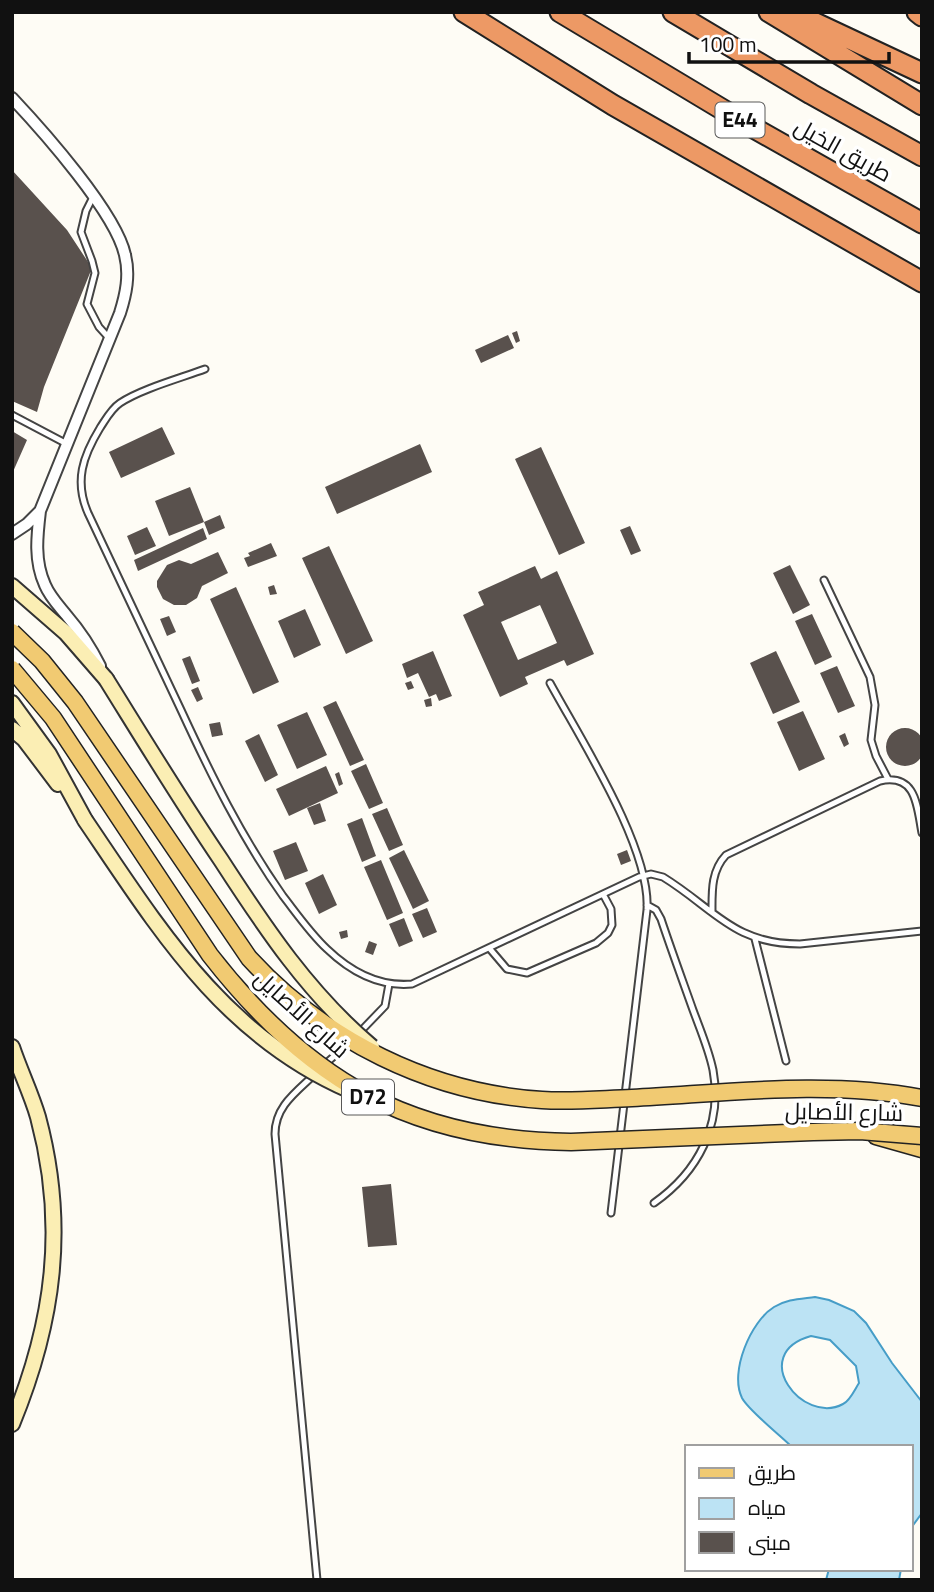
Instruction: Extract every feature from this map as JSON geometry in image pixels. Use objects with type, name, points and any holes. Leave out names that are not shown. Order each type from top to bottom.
[{"type":"highway","points":[[464,12],[613,105],[922,282]]},
{"type":"highway","name":"طريق الخيل","points":[[560,12],[744,123],[922,223]]},
{"type":"highway","name":"طريق الخيل","points":[[673,12],[922,156]]},
{"type":"highway","points":[[769,12],[922,105]]},
{"type":"highway","points":[[792,12],[922,73]]},
{"type":"highway","points":[[917,12],[922,16]]},
{"type":"main road","name":"شارع الأصايل","points":[[12,632],[42,661],[75,702],[250,958],[276,986],[312,1016],[386,1059],[462,1087],[542,1100],[813,1089],[876,1091],[922,1098]]},
{"type":"main road","name":"شارع الأصايل","points":[[12,669],[53,718],[229,979],[257,1010],[295,1045],[319,1065],[371,1099],[435,1124],[536,1142],[860,1131],[922,1136]]},
{"type":"main road","points":[[860,1131],[922,1149]]},
{"type":"street","points":[[13,101],[56,149],[93,198],[121,240],[128,269],[124,299],[110,338],[40,510],[37,549],[39,568],[46,586],[89,646],[106,679],[190,813],[275,942],[315,992],[386,1059]]},
{"type":"street","points":[[12,534],[27,524],[40,510]]},
{"type":"street","points":[[12,586],[36,605],[80,648],[106,679]]},
{"type":"street","points":[[12,703],[59,770],[85,820]]},
{"type":"street","points":[[12,729],[24,739],[85,820],[176,951],[222,1003],[261,1038],[303,1068],[371,1099]]},
{"type":"street","points":[[12,1047],[27,1083],[45,1148],[51,1181],[54,1247],[52,1280],[40,1346],[12,1424]]},
{"type":"lane","points":[[93,198],[81,229],[81,236],[95,273],[87,304],[99,327],[110,338]]},
{"type":"lane","points":[[205,369],[127,399],[113,408],[84,457],[80,480],[83,503],[216,785],[258,859],[298,916],[329,951],[355,971],[370,978],[389,984],[412,984],[644,875],[663,877],[724,922],[755,939],[800,944],[922,931]]},
{"type":"lane","points":[[12,415],[67,444]]},
{"type":"lane","points":[[824,580],[870,677],[874,696],[871,740],[888,779]]},
{"type":"lane","points":[[550,683],[609,791],[644,875],[647,905],[611,1213]]},
{"type":"lane","points":[[712,912],[713,877],[720,861],[726,855],[880,781],[900,781],[913,794],[922,833]]},
{"type":"lane","points":[[490,948],[508,969],[527,973],[596,943],[608,933],[612,925],[611,909],[603,894]]},
{"type":"lane","points":[[647,905],[656,911],[661,919],[707,1049],[715,1088],[715,1108],[705,1146],[684,1178],[654,1203]]},
{"type":"lane","points":[[755,939],[786,1061]]},
{"type":"lane","points":[[317,1580],[275,1124],[282,1106],[289,1098],[382,1012],[388,999],[389,984]]},
{"type":"water","points":[[815,1297],[854,1311],[866,1323],[922,1402],[922,1513],[913,1525],[913,1445],[790,1445],[742,1398],[738,1375],[740,1361],[750,1335],[765,1314],[779,1304]],"holes":[[[811,1336],[830,1340],[856,1366],[859,1383],[850,1398],[843,1404],[828,1408],[812,1405],[798,1397],[788,1385],[782,1371],[783,1357],[792,1345]]]},
{"type":"water","points":[[828,1571],[901,1571],[899,1580],[826,1580]]},
{"type":"building","points":[[12,170],[67,230],[92,268],[44,387],[37,412],[12,401]]},
{"type":"building","points":[[517,331],[520,341],[516,343],[512,333]]},
{"type":"building","points":[[508,335],[514,348],[481,363],[475,350]]},
{"type":"building","points":[[162,427],[175,454],[121,478],[109,452]]},
{"type":"building","points":[[12,431],[27,440],[12,474]]},
{"type":"building","points":[[420,444],[432,472],[337,514],[325,487]]},
{"type":"building","points":[[541,447],[585,543],[559,555],[515,459]]},
{"type":"building","points":[[190,487],[204,522],[169,536],[155,501]]},
{"type":"building","points":[[220,515],[225,528],[209,535],[204,522]]},
{"type":"building","points":[[630,526],[641,551],[631,555],[620,530]]},
{"type":"building","points":[[147,527],[156,546],[135,555],[127,536]]},
{"type":"building","points":[[203,528],[207,539],[138,571],[134,560]]},
{"type":"building","points":[[271,543],[277,556],[248,567],[244,558],[250,556],[248,553]]},
{"type":"building","points":[[329,546],[373,641],[346,654],[302,558]]},
{"type":"building","points":[[218,552],[228,573],[202,586],[197,598],[186,605],[174,605],[163,599],[157,581],[167,565],[179,560],[191,564]]},
{"type":"building","points":[[790,565],[810,605],[793,614],[773,573]]},
{"type":"building","points":[[535,566],[541,579],[557,571],[594,654],[567,666],[564,660],[525,677],[528,684],[500,697],[463,615],[484,605],[478,592]],"holes":[[[540,605],[557,643],[518,660],[501,622]]]},
{"type":"building","points":[[274,585],[277,594],[270,595],[268,587]]},
{"type":"building","points":[[236,587],[279,682],[253,694],[210,599]]},
{"type":"building","points":[[305,609],[321,645],[294,658],[278,621]]},
{"type":"building","points":[[812,614],[832,657],[815,665],[795,621]]},
{"type":"building","points":[[169,616],[176,632],[167,636],[160,619]]},
{"type":"building","points":[[433,651],[452,696],[439,701],[436,694],[429,697],[418,673],[407,678],[402,664]]},
{"type":"building","points":[[776,651],[800,702],[773,714],[750,663]]},
{"type":"building","points":[[190,656],[200,681],[192,684],[182,659]]},
{"type":"building","points":[[837,666],[855,706],[838,713],[820,673]]},
{"type":"building","points":[[411,681],[414,688],[408,690],[405,683]]},
{"type":"building","points":[[198,687],[203,699],[197,702],[191,690]]},
{"type":"building","points":[[431,698],[432,706],[426,707],[424,700]]},
{"type":"building","points":[[336,701],[364,760],[350,766],[323,707]]},
{"type":"building","points":[[803,711],[825,759],[799,771],[777,722]]},
{"type":"building","points":[[307,712],[327,755],[297,769],[277,725]]},
{"type":"building","points":[[220,722],[223,735],[212,737],[209,724]]},
{"type":"building","points":[[905,728],[918,734],[924,747],[918,760],[905,766],[892,760],[886,747],[892,734]]},
{"type":"building","points":[[845,733],[849,744],[844,747],[839,736]]},
{"type":"building","points":[[259,734],[278,775],[265,782],[245,741]]},
{"type":"building","points":[[366,764],[383,803],[369,809],[351,771]]},
{"type":"building","points":[[326,766],[338,793],[289,816],[276,789]]},
{"type":"building","points":[[339,772],[343,784],[339,786],[335,774]]},
{"type":"building","points":[[320,803],[326,821],[314,825],[307,808]]},
{"type":"building","points":[[387,808],[403,845],[389,851],[372,814]]},
{"type":"building","points":[[362,818],[376,856],[362,862],[347,824]]},
{"type":"building","points":[[296,842],[308,871],[285,880],[273,851]]},
{"type":"building","points":[[404,850],[429,901],[413,909],[389,858]]},
{"type":"building","points":[[627,850],[631,861],[621,865],[617,854]]},
{"type":"building","points":[[381,860],[403,913],[387,920],[364,867]]},
{"type":"building","points":[[323,874],[337,905],[319,914],[305,883]]},
{"type":"building","points":[[427,908],[437,932],[423,938],[412,914]]},
{"type":"building","points":[[404,918],[413,941],[399,947],[389,924]]},
{"type":"building","points":[[347,930],[348,937],[341,939],[339,932]]},
{"type":"building","points":[[369,941],[377,944],[373,955],[365,952]]},
{"type":"building","points":[[391,1184],[397,1245],[368,1247],[362,1187]]}]
